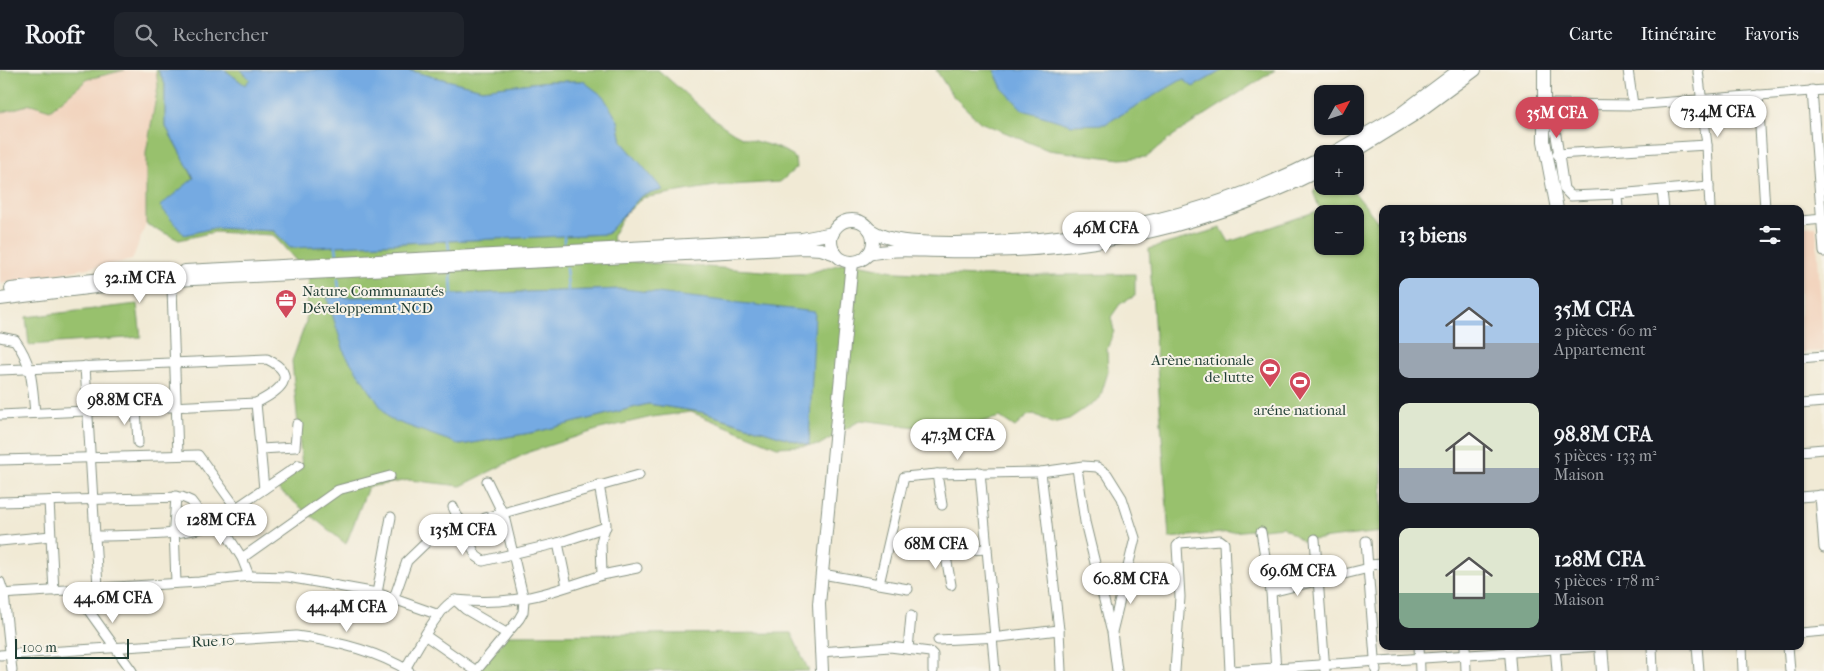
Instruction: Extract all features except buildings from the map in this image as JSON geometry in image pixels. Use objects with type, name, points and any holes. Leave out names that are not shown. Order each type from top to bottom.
[{"type":"main road","points":[[1346,145],[1398,115],[1459,70]]},
{"type":"main road","points":[[1364,146],[1414,116],[1475,70]]},
{"type":"main road","points":[[1544,70],[1545,148],[1556,205]]},
{"type":"main road","points":[[836,254],[832,240],[833,233],[840,224],[850,220],[861,222],[869,229],[888,239],[938,242],[1023,241],[1099,232],[1166,218],[1234,196],[1314,161]]},
{"type":"main road","points":[[868,254],[887,250],[976,252],[1030,249],[1114,239],[1168,226],[1247,202],[1314,173]]},
{"type":"main road","points":[[0,299],[119,284],[804,248],[836,254],[840,258],[852,262],[864,258],[868,254],[873,242],[869,229]]},
{"type":"main road","points":[[0,290],[120,275],[808,238],[833,233]]},
{"type":"main road","points":[[822,671],[819,604],[852,262]]},
{"type":"main road","points":[[0,306],[89,294],[252,284],[266,275]]},
{"type":"main road","points":[[1601,650],[1603,671]]},
{"type":"street","points":[[1628,70],[1633,105]]},
{"type":"street","points":[[1698,70],[1707,145],[1710,205]]},
{"type":"street","points":[[1812,90],[1822,193],[1824,252]]},
{"type":"street","points":[[1543,104],[1633,105],[1824,90]]},
{"type":"street","points":[[1758,95],[1765,205]]},
{"type":"street","points":[[1564,105],[1554,122],[1557,154],[1566,193],[1571,196],[1662,191],[1709,186]]},
{"type":"street","points":[[1557,154],[1707,145]]},
{"type":"street","points":[[1662,191],[1664,205]]},
{"type":"street","points":[[1617,194],[1618,205]]},
{"type":"street","points":[[1804,221],[1823,219]]},
{"type":"street","points":[[172,288],[178,455]]},
{"type":"street","points":[[0,337],[15,340],[31,368],[35,413]]},
{"type":"street","points":[[1804,358],[1824,356]]},
{"type":"street","points":[[0,370],[268,359],[282,369],[284,375],[282,386],[277,392],[256,403],[0,415]]},
{"type":"street","points":[[85,366],[98,587]]},
{"type":"street","points":[[1804,404],[1824,402]]},
{"type":"street","points":[[256,403],[264,489]]},
{"type":"street","points":[[136,408],[138,443]]},
{"type":"street","points":[[261,449],[295,447],[297,424]]},
{"type":"street","points":[[1804,451],[1824,449]]},
{"type":"street","points":[[0,460],[198,455],[237,509]]},
{"type":"street","points":[[95,536],[194,531],[215,524],[299,465]]},
{"type":"street","points":[[879,584],[892,534],[902,480],[908,475],[1041,472],[1097,467],[1107,474],[1122,498],[1135,538],[1112,632]]},
{"type":"street","points":[[1077,468],[1085,522],[1112,632],[1117,671]]},
{"type":"street","points":[[980,472],[994,637],[995,671]]},
{"type":"street","points":[[1041,472],[1059,630],[1060,671]]},
{"type":"street","points":[[937,474],[942,505]]},
{"type":"street","points":[[485,518],[502,511],[639,475]]},
{"type":"street","points":[[242,558],[338,490],[390,476]]},
{"type":"street","points":[[426,636],[476,671],[506,633],[520,619],[523,612],[524,600],[514,554],[502,511],[487,481]]},
{"type":"street","points":[[598,485],[606,527],[601,542],[602,575]]},
{"type":"street","points":[[1804,496],[1822,495],[1824,548]]},
{"type":"street","points":[[176,496],[174,533],[176,583]]},
{"type":"street","points":[[0,502],[176,496],[191,501],[215,524],[242,558],[249,576]]},
{"type":"street","points":[[49,501],[54,591]]},
{"type":"street","points":[[453,507],[476,556],[480,560],[558,543],[606,527]]},
{"type":"street","points":[[377,593],[391,517]]},
{"type":"street","points":[[394,598],[407,561],[433,536],[458,518]]},
{"type":"street","points":[[1261,532],[1271,592],[1276,669]]},
{"type":"street","points":[[0,541],[50,536]]},
{"type":"street","points":[[1315,539],[1325,668]]},
{"type":"street","points":[[1175,671],[1180,597],[1176,546],[1180,543],[1220,540],[1224,543],[1230,671],[1325,668],[1488,650]]},
{"type":"street","points":[[1366,541],[1376,671]]},
{"type":"street","points":[[558,543],[567,586]]},
{"type":"street","points":[[919,553],[987,549]]},
{"type":"street","points":[[945,551],[951,585]]},
{"type":"street","points":[[1271,592],[1379,565]]},
{"type":"street","points":[[406,670],[439,615],[450,602],[455,600],[499,603],[524,600],[602,575],[637,568]]},
{"type":"street","points":[[822,574],[908,589]]},
{"type":"street","points":[[2,594],[176,583],[249,576],[300,578],[377,593],[439,615]]},
{"type":"street","points":[[0,582],[12,671]]},
{"type":"street","points":[[74,590],[132,671]]},
{"type":"street","points":[[455,600],[465,609],[506,633]]},
{"type":"street","points":[[908,649],[911,616]]},
{"type":"street","points":[[938,640],[994,637],[1059,630]]},
{"type":"street","points":[[1804,633],[1824,631]]},
{"type":"street","name":"Rue 10","points":[[0,655],[296,636],[338,642],[364,650],[406,670]]},
{"type":"street","points":[[820,652],[890,647],[932,653],[933,671]]},
{"type":"street","points":[[1419,650],[1420,671]]},
{"type":"street","points":[[1510,650],[1511,671]]},
{"type":"street","points":[[1555,650],[1557,671]]},
{"type":"street","points":[[1652,650],[1653,671]]},
{"type":"street","points":[[1697,650],[1699,671]]},
{"type":"street","points":[[1742,650],[1743,671]]},
{"type":"street","points":[[1788,650],[1790,671]]},
{"type":"street","points":[[1465,651],[1466,671]]},
{"type":"shaded area","points":[[125,70],[158,72],[158,86],[146,153],[146,224],[132,260],[0,284],[0,113],[31,104],[50,110],[88,79]]},
{"type":"shaded area","points":[[1816,226],[1824,351],[1804,352],[1804,227]]},
{"type":"green space","points":[[0,70],[125,70],[88,79],[50,110],[31,104],[0,113]]},
{"type":"green space","points":[[156,70],[158,70],[165,84],[165,125],[194,179],[161,206],[184,234],[214,228],[274,231],[291,248],[607,234],[641,196],[662,190],[622,142],[618,121],[584,81],[549,81],[482,89],[407,70],[658,70],[723,126],[741,137],[773,146],[788,153],[795,158],[796,168],[780,182],[715,186],[642,198],[623,217],[612,237],[618,250],[635,262],[805,274],[848,262],[898,272],[976,276],[1135,274],[1135,296],[1120,304],[1111,317],[1114,331],[1107,349],[1108,372],[1100,398],[1069,419],[1052,423],[1034,414],[1027,416],[1015,427],[1000,417],[948,431],[861,420],[819,445],[777,447],[691,412],[652,417],[600,429],[529,452],[461,486],[409,480],[368,487],[346,544],[273,485],[302,468],[292,361],[306,322],[309,275],[273,235],[214,232],[179,240],[146,224],[146,153],[158,86]],"holes":[[[624,289],[809,445],[701,412],[648,404],[536,432],[461,445],[327,298]]]},
{"type":"green space","points":[[225,70],[241,70],[250,79],[246,86]]},
{"type":"green space","points":[[936,70],[994,70],[1002,88],[1105,124],[1183,78],[1193,87],[1223,70],[1275,70],[1174,135],[1147,157],[1120,159],[1048,150],[980,122],[952,95]]},
{"type":"green space","name":"Arène nationale de lutte","points":[[1314,195],[1357,195],[1379,223],[1379,532],[1302,541],[1283,527],[1169,538],[1149,249],[1221,228],[1229,242],[1314,212],[1314,255],[1364,255],[1364,205],[1318,205]]},
{"type":"green space","points":[[137,304],[141,337],[29,345],[26,317]]},
{"type":"green space","points":[[791,633],[809,671],[478,671],[508,635]]},
{"type":"water","points":[[158,70],[225,70],[245,85],[250,79],[241,70],[407,70],[482,89],[549,81],[583,81],[603,96],[618,121],[622,142],[663,190],[641,196],[607,234],[290,248],[274,231],[214,228],[184,235],[160,206],[194,178],[165,125],[165,84]]},
{"type":"water","points":[[994,70],[1223,70],[1193,87],[1183,79],[1105,124],[1072,125],[1023,110],[1002,88]]},
{"type":"water","points":[[624,289],[815,312],[809,445],[701,412],[648,404],[536,432],[461,445],[389,419],[345,354],[327,298]]},
{"type":"waterway","points":[[564,236],[564,244]]},
{"type":"waterway","points":[[448,241],[449,250]]},
{"type":"waterway","points":[[336,246],[337,255]]},
{"type":"waterway","points":[[566,268],[568,290]]},
{"type":"waterway","points":[[451,274],[452,294]]},
{"type":"waterway","points":[[338,279],[340,298]]},
{"type":"place","name":"Nature Communautés Développemnt NCD","points":[[286,319]]},
{"type":"place","name":"Arène nationale de lutte","points":[[1270,388]]},
{"type":"place","name":"aréne national","points":[[1300,401]]}]
